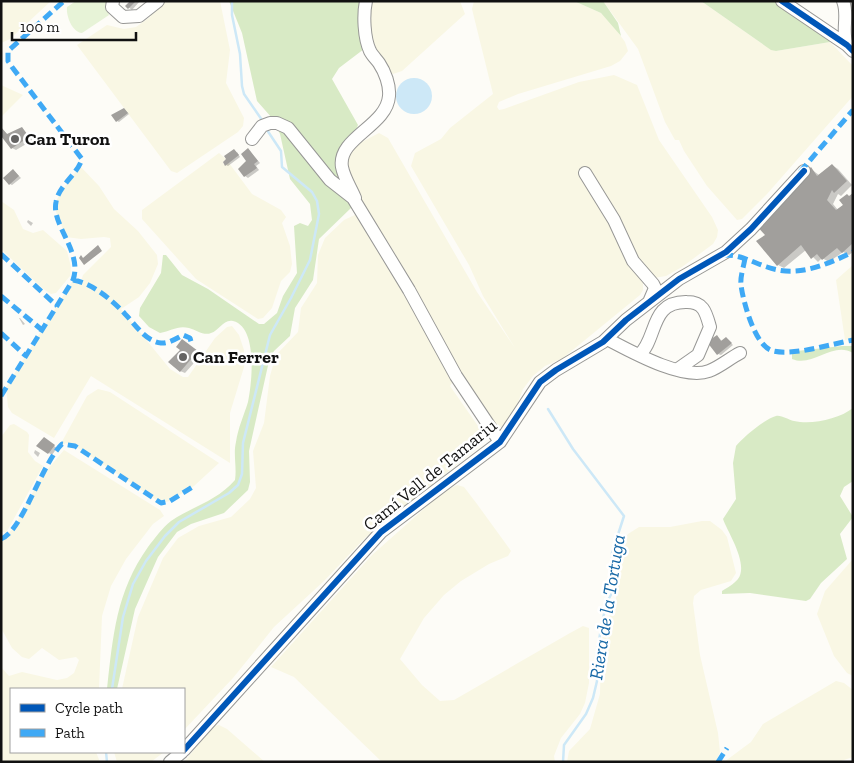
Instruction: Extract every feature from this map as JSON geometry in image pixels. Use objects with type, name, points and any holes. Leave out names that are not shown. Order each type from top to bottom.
[{"type":"street","points":[[113,1],[112,7],[123,17],[139,16],[158,1]]},
{"type":"street","points":[[366,1],[365,17],[370,50],[385,75],[389,96],[386,107],[381,115],[352,142],[343,154],[344,176],[358,205],[409,290],[456,376],[500,442]]},
{"type":"street","points":[[782,1],[850,48]]},
{"type":"street","points":[[843,1],[846,16],[843,36],[850,48]]},
{"type":"street","points":[[252,139],[262,126],[270,123],[277,123],[288,128],[330,180],[358,205]]},
{"type":"street","name":"Camí Vell de Tamariu","points":[[185,749],[381,532],[500,442],[540,382],[607,339],[649,302],[679,279],[726,252],[737,243],[804,171]]},
{"type":"street","points":[[586,174],[614,220],[633,261],[655,288],[649,302]]},
{"type":"street","points":[[639,355],[646,349],[658,314],[673,304],[697,303],[705,309],[710,327],[698,354],[678,369]]},
{"type":"street","points":[[607,339],[661,365],[694,373],[708,371],[740,353]]},
{"type":"street","name":"Camí Vell de Tamariu","points":[[170,762],[181,753]]},
{"type":"shaded area","points":[[1,1],[51,1],[10,39],[1,43]]},
{"type":"shaded area","points":[[158,1],[220,1],[230,50],[226,83],[244,118],[243,126],[238,132],[177,173],[171,171],[77,45],[107,25],[124,29],[136,27],[150,17]]},
{"type":"shaded area","points":[[366,1],[460,1],[465,14],[402,71],[393,74],[386,70],[373,55]]},
{"type":"shaded area","points":[[474,1],[574,1],[601,13],[610,21],[625,42],[628,51],[620,61],[611,66],[518,94],[499,102],[497,107],[499,110],[504,109],[579,82],[614,75],[637,85],[659,140],[712,217],[718,230],[717,237],[713,244],[682,267],[666,276],[654,278],[643,275],[643,290],[640,295],[563,358],[545,366],[533,376],[523,389],[516,408],[505,424],[498,429],[456,377],[450,386],[483,435],[479,447],[365,538],[324,581],[274,627],[233,678],[185,729],[185,688],[122,688],[138,617],[163,558],[178,538],[199,526],[231,517],[250,499],[256,488],[253,451],[264,423],[270,376],[276,355],[298,332],[301,308],[317,283],[318,255],[325,238],[344,220],[357,214],[348,175],[347,156],[356,145],[379,133],[388,138],[477,292],[515,348],[483,296],[469,265],[411,166],[415,153],[441,139],[450,128],[493,94],[472,9]]},
{"type":"shaded area","points":[[603,1],[701,1],[764,45],[776,51],[830,42],[853,66],[853,96],[767,194],[742,219],[737,220],[707,186],[679,140],[675,140],[665,122],[638,49]]},
{"type":"shaded area","points":[[1,85],[23,95],[1,117]]},
{"type":"shaded area","points":[[219,153],[226,159],[223,162],[224,165],[229,163],[252,194],[281,210],[286,217],[282,223],[290,246],[292,264],[290,272],[281,281],[272,308],[263,318],[258,319],[196,279],[142,219],[142,210]]},
{"type":"shaded area","points":[[80,166],[99,186],[114,209],[138,231],[157,255],[158,264],[150,283],[139,297],[121,309],[170,369],[183,377],[188,377],[215,338],[227,327],[232,326],[239,335],[244,350],[244,367],[230,413],[230,463],[91,376],[54,438],[12,413],[8,407],[6,387],[73,280],[81,281],[83,275],[111,247],[110,238],[81,239],[66,237],[56,212],[56,202],[60,193]]},
{"type":"shaded area","points":[[1,201],[14,210],[23,229],[33,233],[43,230],[67,251],[71,267],[70,276],[56,293],[51,294],[42,288],[1,249]]},
{"type":"shaded area","points":[[853,265],[853,339],[845,340],[836,280]]},
{"type":"shaded area","points":[[98,389],[110,392],[219,463],[194,486],[170,501],[161,503],[75,446],[66,443],[59,447],[87,396]]},
{"type":"shaded area","points":[[14,424],[27,432],[29,435],[28,452],[35,461],[43,466],[6,533],[1,531],[1,437],[10,425]]},
{"type":"shaded area","points":[[64,450],[160,510],[164,516],[153,524],[126,559],[111,586],[102,616],[99,688],[10,688],[10,753],[96,753],[100,762],[1,762],[1,667],[9,676],[22,672],[57,680],[67,678],[74,673],[79,660],[76,657],[59,660],[42,648],[29,659],[22,657],[12,648],[1,628],[1,539],[13,529],[41,477]]},
{"type":"shaded area","points":[[457,485],[464,487],[511,551],[508,556],[489,564],[461,581],[444,595],[424,618],[400,659],[422,685],[440,701],[454,700],[583,626],[589,628],[589,683],[585,703],[580,714],[561,738],[554,756],[555,762],[382,762],[294,677],[271,667],[372,555],[443,492]]},
{"type":"shaded area","points":[[710,521],[722,530],[727,537],[736,573],[731,581],[701,590],[694,596],[693,603],[700,655],[718,733],[720,752],[716,762],[567,762],[569,751],[590,729],[600,694],[601,644],[605,627],[616,600],[616,561],[622,543],[628,534],[639,527],[670,527]]},
{"type":"shaded area","points":[[853,559],[853,676],[847,673],[834,656],[817,614],[825,591]]},
{"type":"shaded area","points":[[836,681],[844,683],[853,690],[853,757],[838,762],[724,762],[751,742],[763,724]]},
{"type":"shaded area","points":[[219,725],[227,729],[265,762],[184,762],[214,726]]},
{"type":"shaded area","points":[[114,753],[163,753],[151,762],[117,762]]},
{"type":"green space","points":[[76,1],[107,1],[105,5],[109,15],[82,33],[78,32],[70,23],[67,11],[67,7]]},
{"type":"green space","points":[[229,1],[363,1],[364,49],[339,68],[332,79],[358,125],[339,151],[337,157],[340,178],[352,207],[319,239],[313,280],[295,308],[290,336],[274,351],[269,361],[249,451],[250,482],[248,490],[224,513],[191,524],[177,532],[158,557],[135,609],[117,688],[107,688],[111,651],[118,615],[129,581],[137,564],[159,533],[171,521],[220,493],[235,480],[235,447],[250,393],[252,370],[250,344],[241,325],[233,321],[226,322],[214,332],[208,334],[185,327],[160,333],[149,327],[139,316],[140,308],[161,273],[163,255],[166,255],[182,275],[208,289],[259,324],[264,324],[277,313],[283,296],[297,273],[294,226],[300,223],[308,226],[312,220],[310,204],[290,179],[280,134],[272,118],[257,101],[242,33]]},
{"type":"green space","points":[[574,1],[603,1],[618,23],[621,36],[601,13]]},
{"type":"green space","points":[[701,1],[775,1],[827,35],[830,42],[776,51],[771,50]]},
{"type":"green space","points":[[853,346],[853,353],[838,350],[807,360],[792,359],[792,353],[797,351]]},
{"type":"green space","points":[[853,408],[853,481],[844,487],[840,496],[853,517],[840,534],[847,559],[821,583],[810,599],[806,601],[750,593],[722,594],[722,591],[738,579],[741,573],[739,557],[723,519],[736,499],[733,463],[736,446],[766,420],[776,416],[801,422],[817,422],[833,418]]},
{"type":"water","points":[[414,78],[427,83],[432,96],[427,109],[414,114],[401,109],[396,96],[401,83]]},
{"type":"building","points":[[130,1],[136,1],[128,9],[125,6]]},
{"type":"building","points":[[124,108],[128,113],[116,122],[111,115]]},
{"type":"building","name":"Can Turon","points":[[1,127],[7,134],[22,127],[29,137],[11,149],[1,136]]},
{"type":"building","points":[[248,148],[258,161],[254,164],[257,168],[244,177],[238,169],[246,161],[241,154]]},
{"type":"building","points":[[234,149],[239,155],[225,166],[223,162],[226,159],[224,156]]},
{"type":"building","points":[[832,164],[847,181],[834,193],[832,190],[827,200],[836,210],[843,205],[839,200],[847,194],[849,196],[853,193],[853,243],[842,253],[837,248],[822,260],[817,254],[811,259],[801,245],[777,266],[756,241],[765,235],[756,225],[811,167],[817,176]]},
{"type":"building","points":[[13,169],[19,176],[9,185],[3,178]]},
{"type":"building","points":[[98,245],[102,251],[84,265],[79,258],[81,255],[83,258]]},
{"type":"building","points":[[717,335],[721,341],[726,337],[732,343],[717,355],[707,342]]},
{"type":"building","name":"Can Ferrer","points":[[182,339],[198,351],[180,372],[168,362],[180,350],[176,347]]},
{"type":"building","points":[[44,437],[55,445],[48,454],[36,446]]},
{"type":"waterway","points":[[232,1],[232,15],[240,54],[244,94],[262,120]]},
{"type":"waterway","points":[[112,688],[123,617],[133,584],[146,561],[165,536],[179,522],[229,493],[238,485],[242,474],[243,443],[270,335],[310,260],[319,214],[317,201],[312,192],[282,167],[281,151],[267,130]]},
{"type":"waterway","name":"Riera de la Tortuga","points":[[548,409],[573,449],[624,516],[612,553],[613,591],[607,602],[602,622],[597,653],[597,681],[593,698],[586,714],[564,745],[563,762]]},
{"type":"waterway","points":[[106,753],[107,762]]},
{"type":"marked path","points":[[1,396],[73,280],[75,270],[71,249],[58,220],[56,202],[61,190],[80,165],[82,159],[8,61],[8,51],[64,1]]},
{"type":"marked path","points":[[800,172],[853,110]]},
{"type":"marked path","points":[[723,255],[740,257],[778,270],[800,271],[822,265],[853,252]]},
{"type":"marked path","points":[[1,254],[57,306]]},
{"type":"marked path","points":[[745,258],[741,282],[744,302],[755,333],[767,348],[773,351],[791,352],[853,340]]},
{"type":"marked path","points":[[73,280],[94,288],[108,298],[141,332],[155,342],[164,343],[183,335],[190,338],[192,345]]},
{"type":"marked path","points":[[1,296],[42,330]]},
{"type":"marked path","points":[[1,333],[26,356]]},
{"type":"marked path","points":[[1,539],[9,534],[17,524],[54,453],[62,444],[75,446],[161,503],[170,501],[194,486]]},
{"type":"marked path","points":[[718,762],[727,748]]},
{"type":"cycle path","points":[[782,1],[853,51]]},
{"type":"cycle path","points":[[185,749],[381,532],[500,442],[540,382],[556,370],[603,342],[626,320],[679,279],[726,252],[751,229],[804,171]]},
{"type":"place","name":"Can Turon","points":[[15,139]]},
{"type":"place","name":"Can Ferrer","points":[[183,357]]}]
